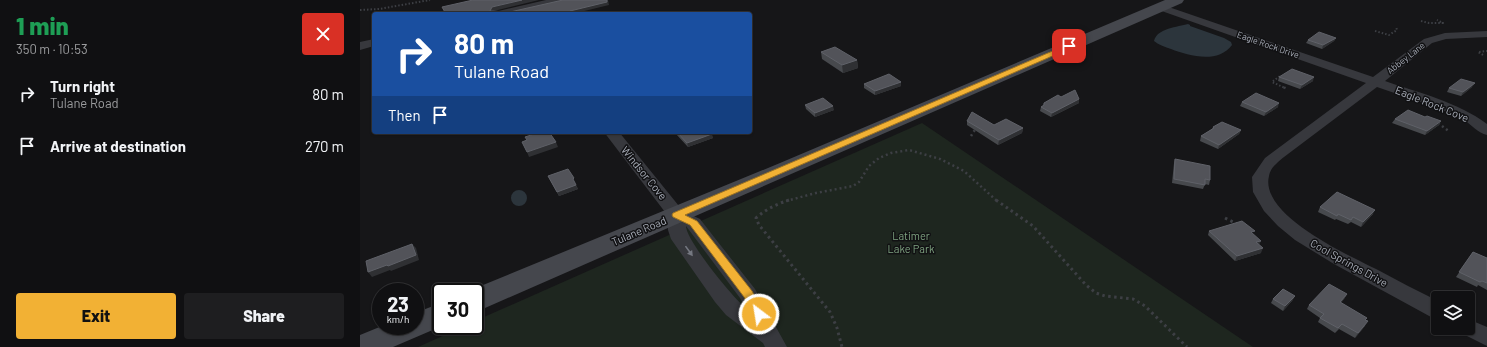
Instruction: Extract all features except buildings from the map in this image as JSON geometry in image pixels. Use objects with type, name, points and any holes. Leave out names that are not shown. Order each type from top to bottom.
[{"type":"street","points":[[507,12],[560,0]]},
{"type":"street","name":"Eagle Rock Drive","points":[[1169,4],[1375,82]]},
{"type":"street","name":"Tulane Road","points":[[484,296],[1169,4]]},
{"type":"street","name":"Abbey Lane","points":[[1267,204],[1260,190],[1260,179],[1263,172],[1273,160],[1319,123],[1430,39],[1457,35],[1487,34]]},
{"type":"street","points":[[360,46],[372,43]]},
{"type":"street","name":"Eagle Rock Cove","points":[[1375,82],[1448,108],[1470,118],[1487,130]]},
{"type":"street","name":"Windsor Cove","points":[[613,134],[677,215]]},
{"type":"street","name":"Cool Springs Drive","points":[[1267,204],[1289,227],[1320,248],[1431,307]]},
{"type":"street","points":[[677,215],[677,230],[680,239],[722,297],[738,313],[774,342]]},
{"type":"street","points":[[1475,331],[1487,337]]},
{"type":"street","points":[[362,347],[390,335]]},
{"type":"path","points":[[360,10],[379,9],[430,0]]},
{"type":"path","points":[[1421,21],[1429,24],[1443,23],[1438,20]]},
{"type":"path","points":[[1375,31],[1390,35],[1397,30],[1396,27]]},
{"type":"path","points":[[1483,55],[1478,52],[1487,51]]},
{"type":"path","points":[[1283,77],[1280,76],[1272,82],[1284,87],[1286,90]]},
{"type":"path","points":[[1434,121],[1450,132]]},
{"type":"path","points":[[971,136],[974,129],[981,126]]},
{"type":"path","points":[[842,347],[837,328],[830,312],[759,225],[756,218],[764,211],[800,196],[853,186],[859,182],[869,166],[879,158],[892,153],[909,150],[940,159],[964,171],[991,197],[1033,226],[1086,285],[1096,293],[1106,296],[1133,299],[1145,306],[1188,347]]},
{"type":"path","points":[[1225,218],[1241,225]]},
{"type":"green space","name":"Latimer Lake Park","points":[[922,123],[1253,347],[418,347],[445,335],[484,335],[484,317]]},
{"type":"shaded area","points":[[1188,24],[1224,38],[1231,42],[1232,45],[1219,55],[1203,57],[1178,52],[1162,46],[1154,41],[1159,33],[1163,31]]},
{"type":"shaded area","points":[[519,190],[525,192],[527,198],[525,204],[519,206],[513,204],[511,198],[513,192]]},
{"type":"route","points":[[759,314],[748,294],[694,223],[677,215],[1069,46]]}]
